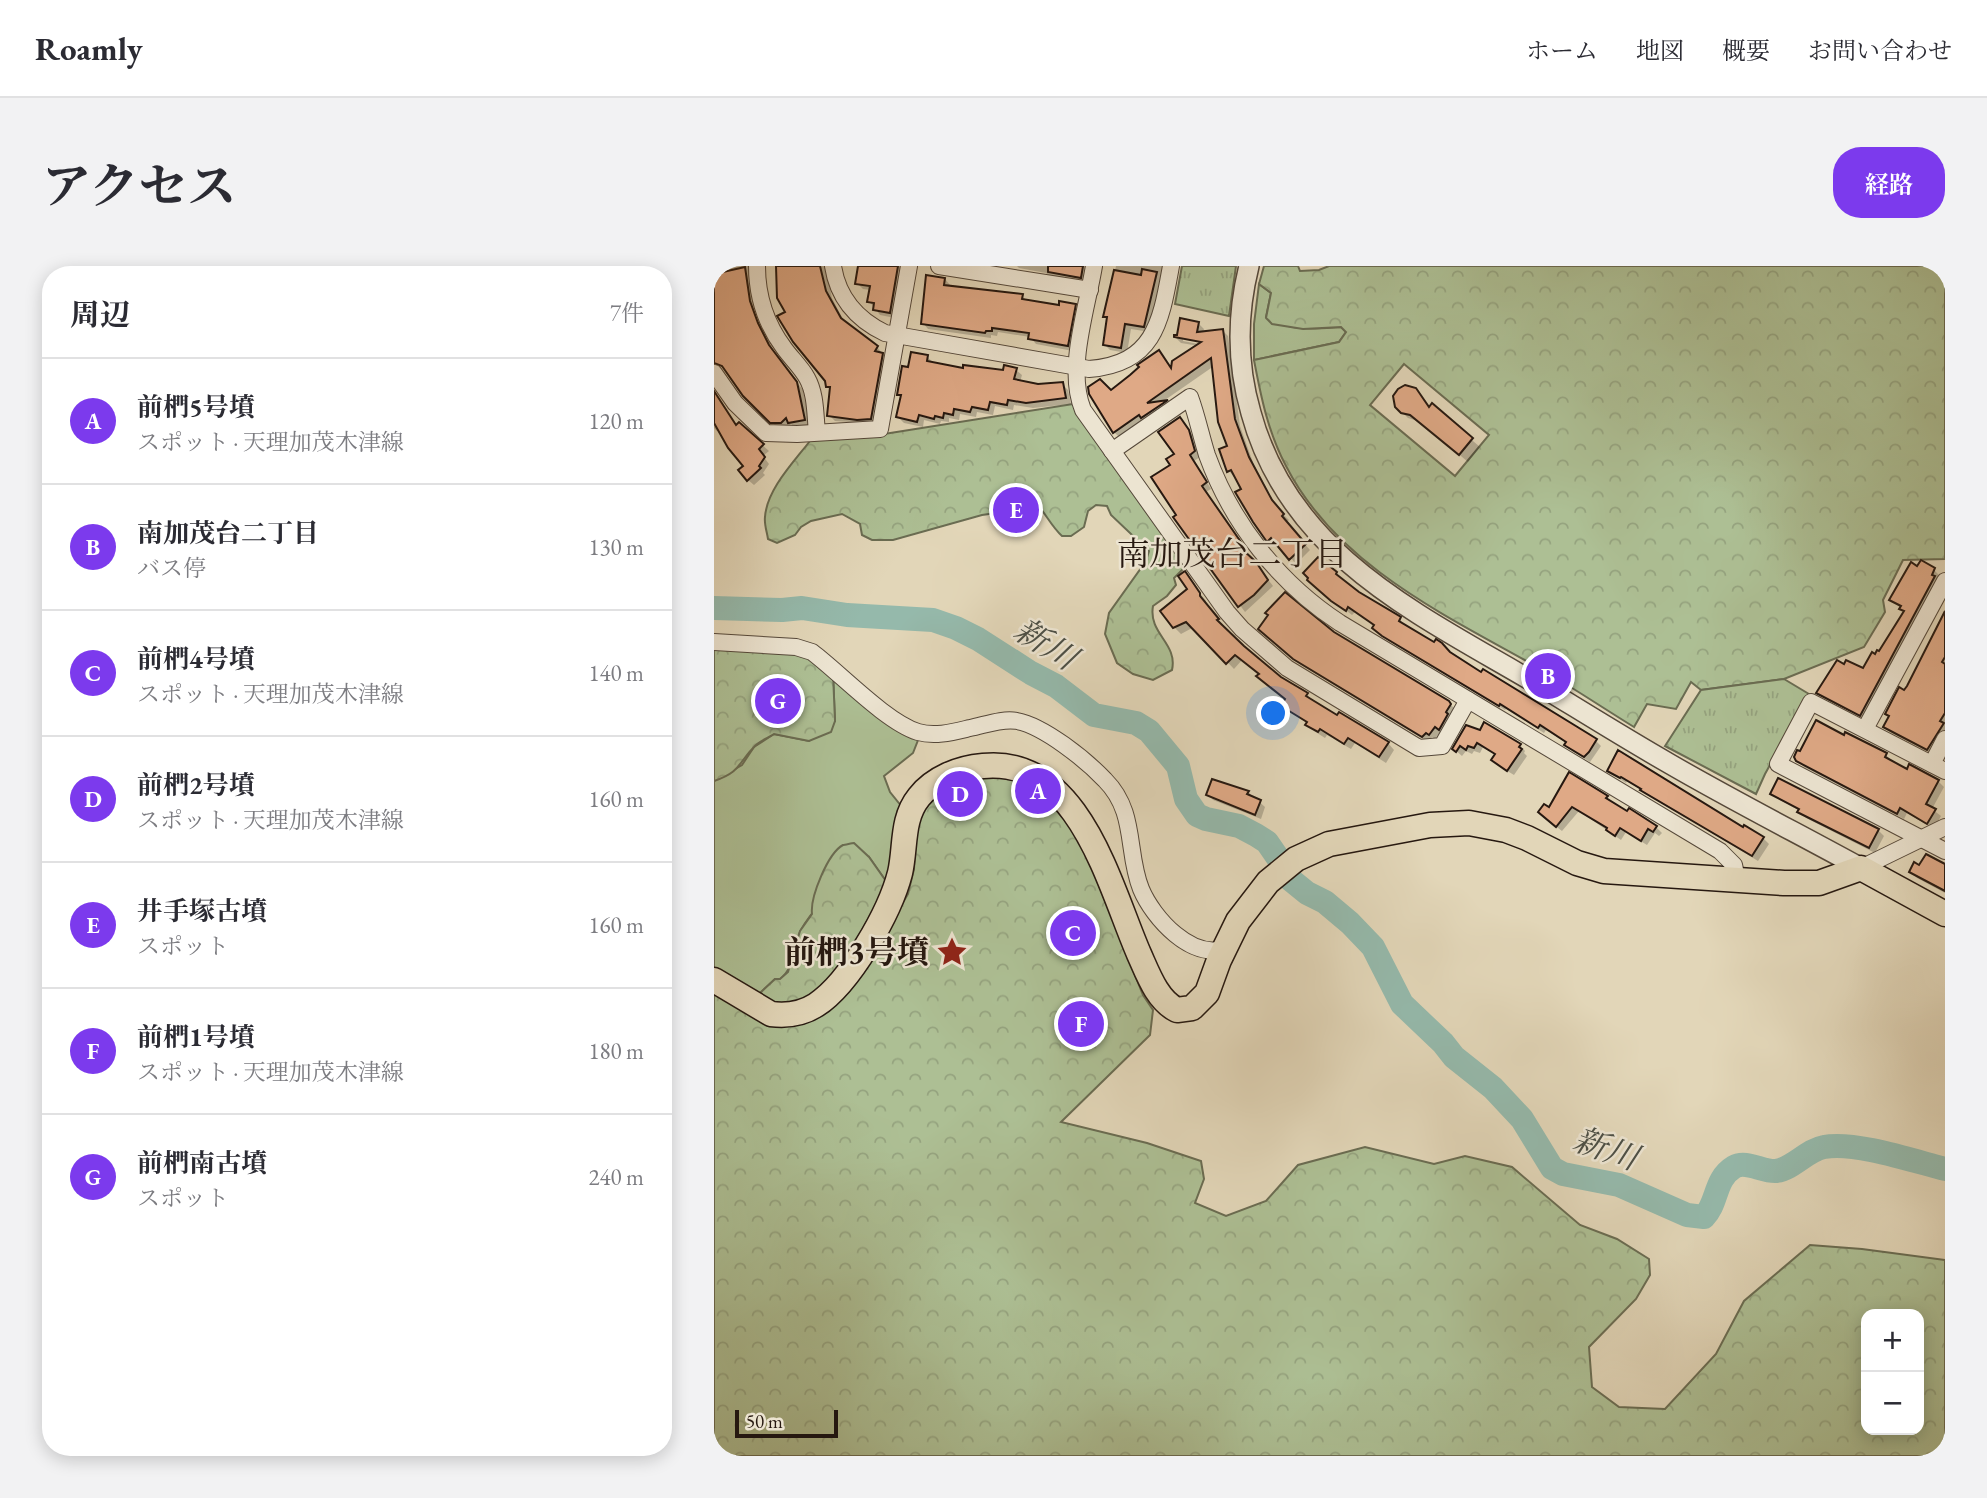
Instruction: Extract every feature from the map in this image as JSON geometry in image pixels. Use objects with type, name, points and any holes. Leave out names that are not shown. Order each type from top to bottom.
[{"type":"main road","points":[[714,980],[771,1013],[781,1015],[803,1012],[825,999],[870,942],[891,901],[901,871],[908,820],[918,798],[931,783],[947,775],[978,766],[996,765],[1027,771],[1048,783],[1068,802],[1102,866],[1160,996],[1170,1006],[1184,1010],[1192,1009],[1199,1003],[1213,982],[1219,960],[1238,921],[1254,899],[1275,875],[1296,859],[1329,844],[1430,825],[1458,823],[1493,827],[1527,838],[1577,863],[1604,871],[1819,883],[1861,868],[1945,914]]},
{"type":"street","points":[[757,266],[762,304],[768,320],[783,348],[801,368],[810,386],[817,432]]},
{"type":"street","points":[[833,266],[839,291],[853,311],[873,327],[896,336],[1076,368],[1097,369],[1133,356],[1148,342],[1163,313],[1171,266]]},
{"type":"street","points":[[714,373],[735,403],[766,433],[880,429],[909,266]]},
{"type":"street","points":[[939,266],[1090,290]]},
{"type":"street","points":[[1094,266],[1076,368],[1076,390],[1083,410],[1227,612],[1257,644],[1287,668],[1419,748],[1441,746],[1468,700]]},
{"type":"street","points":[[1249,266],[1243,299],[1241,346],[1244,380],[1254,426],[1267,459],[1296,509],[1327,545],[1362,575],[1432,621],[1671,765],[1861,868],[1945,827]]},
{"type":"street","points":[[1112,451],[1190,397],[1207,454],[1225,496],[1248,534],[1276,569],[1323,612],[1720,851],[1734,865],[1737,879]]},
{"type":"street","points":[[1865,730],[1945,581]]},
{"type":"street","points":[[714,642],[796,647],[812,652],[900,724],[921,733],[944,734],[1007,720],[1032,726],[1093,768],[1119,796],[1130,829],[1141,888],[1151,906],[1171,930],[1206,951],[1226,948]]},
{"type":"street","points":[[1945,739],[1938,768],[1811,702],[1778,764],[1945,852]]},
{"type":"green space","points":[[1182,266],[1236,266],[1229,316],[1175,304]]},
{"type":"green space","points":[[1264,266],[1298,266],[1300,271],[1319,270],[1329,266],[1945,266],[1945,559],[1903,560],[1883,600],[1885,612],[1864,647],[1784,679],[1701,690],[1691,682],[1676,709],[1647,704],[1634,727],[1551,675],[1432,608],[1364,560],[1334,532],[1308,501],[1286,466],[1266,414],[1254,360],[1339,342],[1346,332],[1341,327],[1303,329],[1272,324],[1266,318],[1271,293],[1259,284]],"holes":[[[1404,364],[1489,435],[1455,476],[1370,405]]]},
{"type":"green space","points":[[1259,284],[1271,293],[1266,317],[1294,327],[1341,327],[1346,332],[1339,342],[1254,360],[1254,324]]},
{"type":"green space","points":[[1073,404],[1186,566],[1174,578],[1176,585],[1167,596],[1153,606],[1155,624],[1173,661],[1172,670],[1153,680],[1133,674],[1117,663],[1105,634],[1109,613],[1146,561],[1149,551],[1111,515],[1107,506],[1096,505],[1088,511],[1084,527],[1071,536],[1062,536],[1032,499],[1003,512],[982,515],[893,540],[872,540],[862,535],[860,524],[842,514],[811,521],[795,535],[777,543],[768,539],[765,520],[771,496],[783,475],[813,437],[884,434]]},
{"type":"green space","points":[[714,647],[798,651],[833,673],[835,721],[831,732],[809,741],[774,734],[756,745],[734,771],[714,781]]},
{"type":"green space","points":[[833,673],[920,735],[913,753],[884,776],[890,792],[902,807],[888,884],[869,857],[832,891],[801,930],[789,969],[760,993],[769,999],[714,971],[714,781],[742,765],[754,747],[774,734],[809,741],[835,721]]},
{"type":"green space","points":[[1784,679],[1809,694],[1756,794],[1665,746],[1701,690]]},
{"type":"green space","points":[[983,774],[1039,785],[1078,833],[1143,995],[1153,1010],[1150,1035],[1061,1122],[1147,1143],[1201,1161],[1204,1179],[1195,1203],[1226,1216],[1266,1201],[1298,1165],[1365,1147],[1434,1164],[1465,1156],[1512,1167],[1580,1225],[1617,1239],[1649,1259],[1650,1275],[1636,1299],[1589,1347],[1592,1387],[1619,1407],[1665,1409],[1716,1354],[1744,1301],[1810,1245],[1945,1260],[1945,1456],[714,1456],[714,989],[777,1023],[874,953],[908,894],[914,869],[916,829],[922,809],[941,786]]},
{"type":"green space","points":[[854,843],[869,857],[888,884],[836,976],[806,1001],[776,1006],[760,993],[775,979],[780,979],[788,972],[800,931],[812,914],[814,897],[826,866],[843,845]]},
{"type":"building","points":[[776,266],[820,266],[826,291],[841,318],[878,346],[875,351],[883,353],[871,419],[827,416],[830,387],[826,387],[825,381],[793,342],[777,316],[785,312],[777,298]]},
{"type":"building","points":[[858,266],[898,266],[890,313],[873,310],[874,303],[867,302],[870,286],[855,284]]},
{"type":"building","points":[[1048,266],[1083,266],[1081,278],[1048,272]]},
{"type":"building","points":[[745,267],[750,301],[758,323],[769,345],[797,382],[805,420],[788,423],[786,418],[781,423],[770,423],[743,396],[722,366],[714,363],[714,274]]},
{"type":"building","points":[[1142,269],[1157,272],[1144,327],[1125,324],[1121,348],[1103,345],[1107,317],[1103,317],[1114,270],[1141,275]]},
{"type":"building","points":[[926,275],[945,278],[944,285],[1023,294],[1022,299],[1059,305],[1059,301],[1076,304],[1068,346],[1028,339],[1029,333],[992,328],[992,331],[985,333],[921,324]]},
{"type":"building","points":[[1180,318],[1199,322],[1197,332],[1223,329],[1235,419],[1249,457],[1272,500],[1284,514],[1282,516],[1306,544],[1289,560],[1271,538],[1267,542],[1235,492],[1241,489],[1231,470],[1227,472],[1219,449],[1227,446],[1218,422],[1211,358],[1147,403],[1168,400],[1113,433],[1089,394],[1088,387],[1100,379],[1111,390],[1139,367],[1137,365],[1159,350],[1171,368],[1172,361],[1201,342],[1174,337],[1177,335]]},
{"type":"building","points":[[911,352],[928,355],[927,361],[963,368],[963,365],[1003,370],[1004,365],[1017,368],[1014,379],[1038,384],[1063,382],[1066,398],[1026,403],[1008,400],[1007,405],[990,402],[988,410],[972,407],[970,412],[954,409],[953,415],[944,413],[943,418],[935,416],[934,419],[919,415],[917,422],[896,417],[901,395],[897,395],[902,366],[908,367]]},
{"type":"building","points":[[1405,385],[1416,388],[1429,407],[1432,403],[1473,438],[1459,455],[1410,415],[1401,413],[1395,407],[1393,396]]},
{"type":"building","points":[[714,391],[736,425],[739,422],[764,444],[759,449],[765,457],[759,466],[761,468],[747,481],[738,470],[743,466],[728,448],[714,423]]},
{"type":"building","points":[[1180,417],[1189,430],[1195,451],[1190,455],[1207,482],[1202,486],[1243,545],[1241,548],[1256,562],[1268,580],[1238,607],[1173,517],[1176,515],[1151,477],[1170,465],[1166,459],[1174,454],[1158,432]]},
{"type":"building","points":[[1318,557],[1359,592],[1401,617],[1399,621],[1434,642],[1436,639],[1450,652],[1481,672],[1483,669],[1597,739],[1589,752],[1584,757],[1540,725],[1538,728],[1500,704],[1499,706],[1382,636],[1372,628],[1374,625],[1348,607],[1346,611],[1331,601],[1307,580],[1303,573]]},
{"type":"building","points":[[1921,560],[1935,568],[1932,575],[1935,576],[1860,716],[1816,693],[1837,660],[1844,664],[1846,660],[1863,668],[1872,652],[1875,654],[1879,651],[1904,611],[1899,609],[1901,606],[1889,600],[1911,562],[1917,566]]},
{"type":"building","points":[[1185,571],[1200,596],[1219,619],[1217,620],[1244,646],[1281,677],[1308,693],[1306,696],[1389,742],[1379,757],[1348,738],[1344,744],[1320,729],[1318,732],[1305,725],[1307,722],[1281,706],[1285,699],[1235,655],[1226,664],[1186,622],[1173,628],[1160,611],[1187,589],[1178,576]]},
{"type":"building","points":[[1285,592],[1334,632],[1449,701],[1451,704],[1446,712],[1448,714],[1439,730],[1435,727],[1429,735],[1426,733],[1422,737],[1293,659],[1258,629],[1268,615],[1265,613]]},
{"type":"building","points":[[1945,611],[1945,657],[1942,662],[1945,664],[1945,713],[1940,721],[1944,723],[1927,750],[1883,727],[1889,716],[1885,714],[1899,687],[1904,690],[1907,686]]},
{"type":"building","points":[[1816,720],[1887,753],[1885,757],[1907,769],[1909,764],[1939,780],[1926,804],[1936,809],[1927,824],[1900,808],[1897,814],[1796,761],[1794,757],[1797,750],[1800,751]]},
{"type":"building","points":[[1484,722],[1521,744],[1519,747],[1522,749],[1507,771],[1491,760],[1495,754],[1477,743],[1474,748],[1468,746],[1466,750],[1460,746],[1456,752],[1452,749],[1466,725],[1480,730]]},
{"type":"building","points":[[1618,750],[1743,827],[1744,825],[1764,837],[1752,856],[1607,771]]},
{"type":"building","points":[[1569,772],[1627,811],[1629,808],[1657,826],[1653,832],[1648,829],[1641,841],[1620,828],[1615,836],[1606,830],[1607,828],[1572,807],[1556,827],[1538,812],[1544,804],[1549,807]]},
{"type":"building","points":[[1778,778],[1879,829],[1869,848],[1797,812],[1799,809],[1770,794]]},
{"type":"building","points":[[1212,779],[1249,791],[1247,794],[1261,800],[1255,815],[1206,795]]},
{"type":"building","points":[[1926,854],[1945,864],[1945,891],[1909,872],[1914,862],[1919,865]]},
{"type":"waterway","name":"新川","points":[[714,608],[802,608],[847,615],[933,620],[956,628],[1056,686],[1094,715],[1136,723],[1149,731],[1178,766],[1186,799],[1197,815],[1239,826],[1256,835],[1267,842],[1278,858]]},
{"type":"waterway","name":"新川","points":[[1291,880],[1307,893],[1325,902],[1373,947],[1402,1004],[1454,1057],[1493,1088],[1522,1119],[1552,1168],[1563,1174],[1619,1185],[1687,1215],[1704,1217],[1712,1205],[1719,1184],[1734,1167],[1749,1165],[1766,1170],[1782,1170],[1824,1147],[1867,1149],[1945,1169]]},
{"type":"place","name":"井手塚古墳","points":[[1016,510]]},
{"type":"place","name":"南加茂台二丁目","points":[[1548,676]]},
{"type":"place","name":"前椚南古墳","points":[[778,701]]},
{"type":"place","name":"前椚5号墳","points":[[1038,791]]},
{"type":"place","name":"前椚2号墳","points":[[960,794]]},
{"type":"place","name":"前椚4号墳","points":[[1073,933]]},
{"type":"place","name":"前椚3号墳","points":[[952,952]]},
{"type":"place","name":"前椚1号墳","points":[[1081,1024]]},
{"type":"district","name":"南加茂台二丁目","points":[[1232,553]]}]
